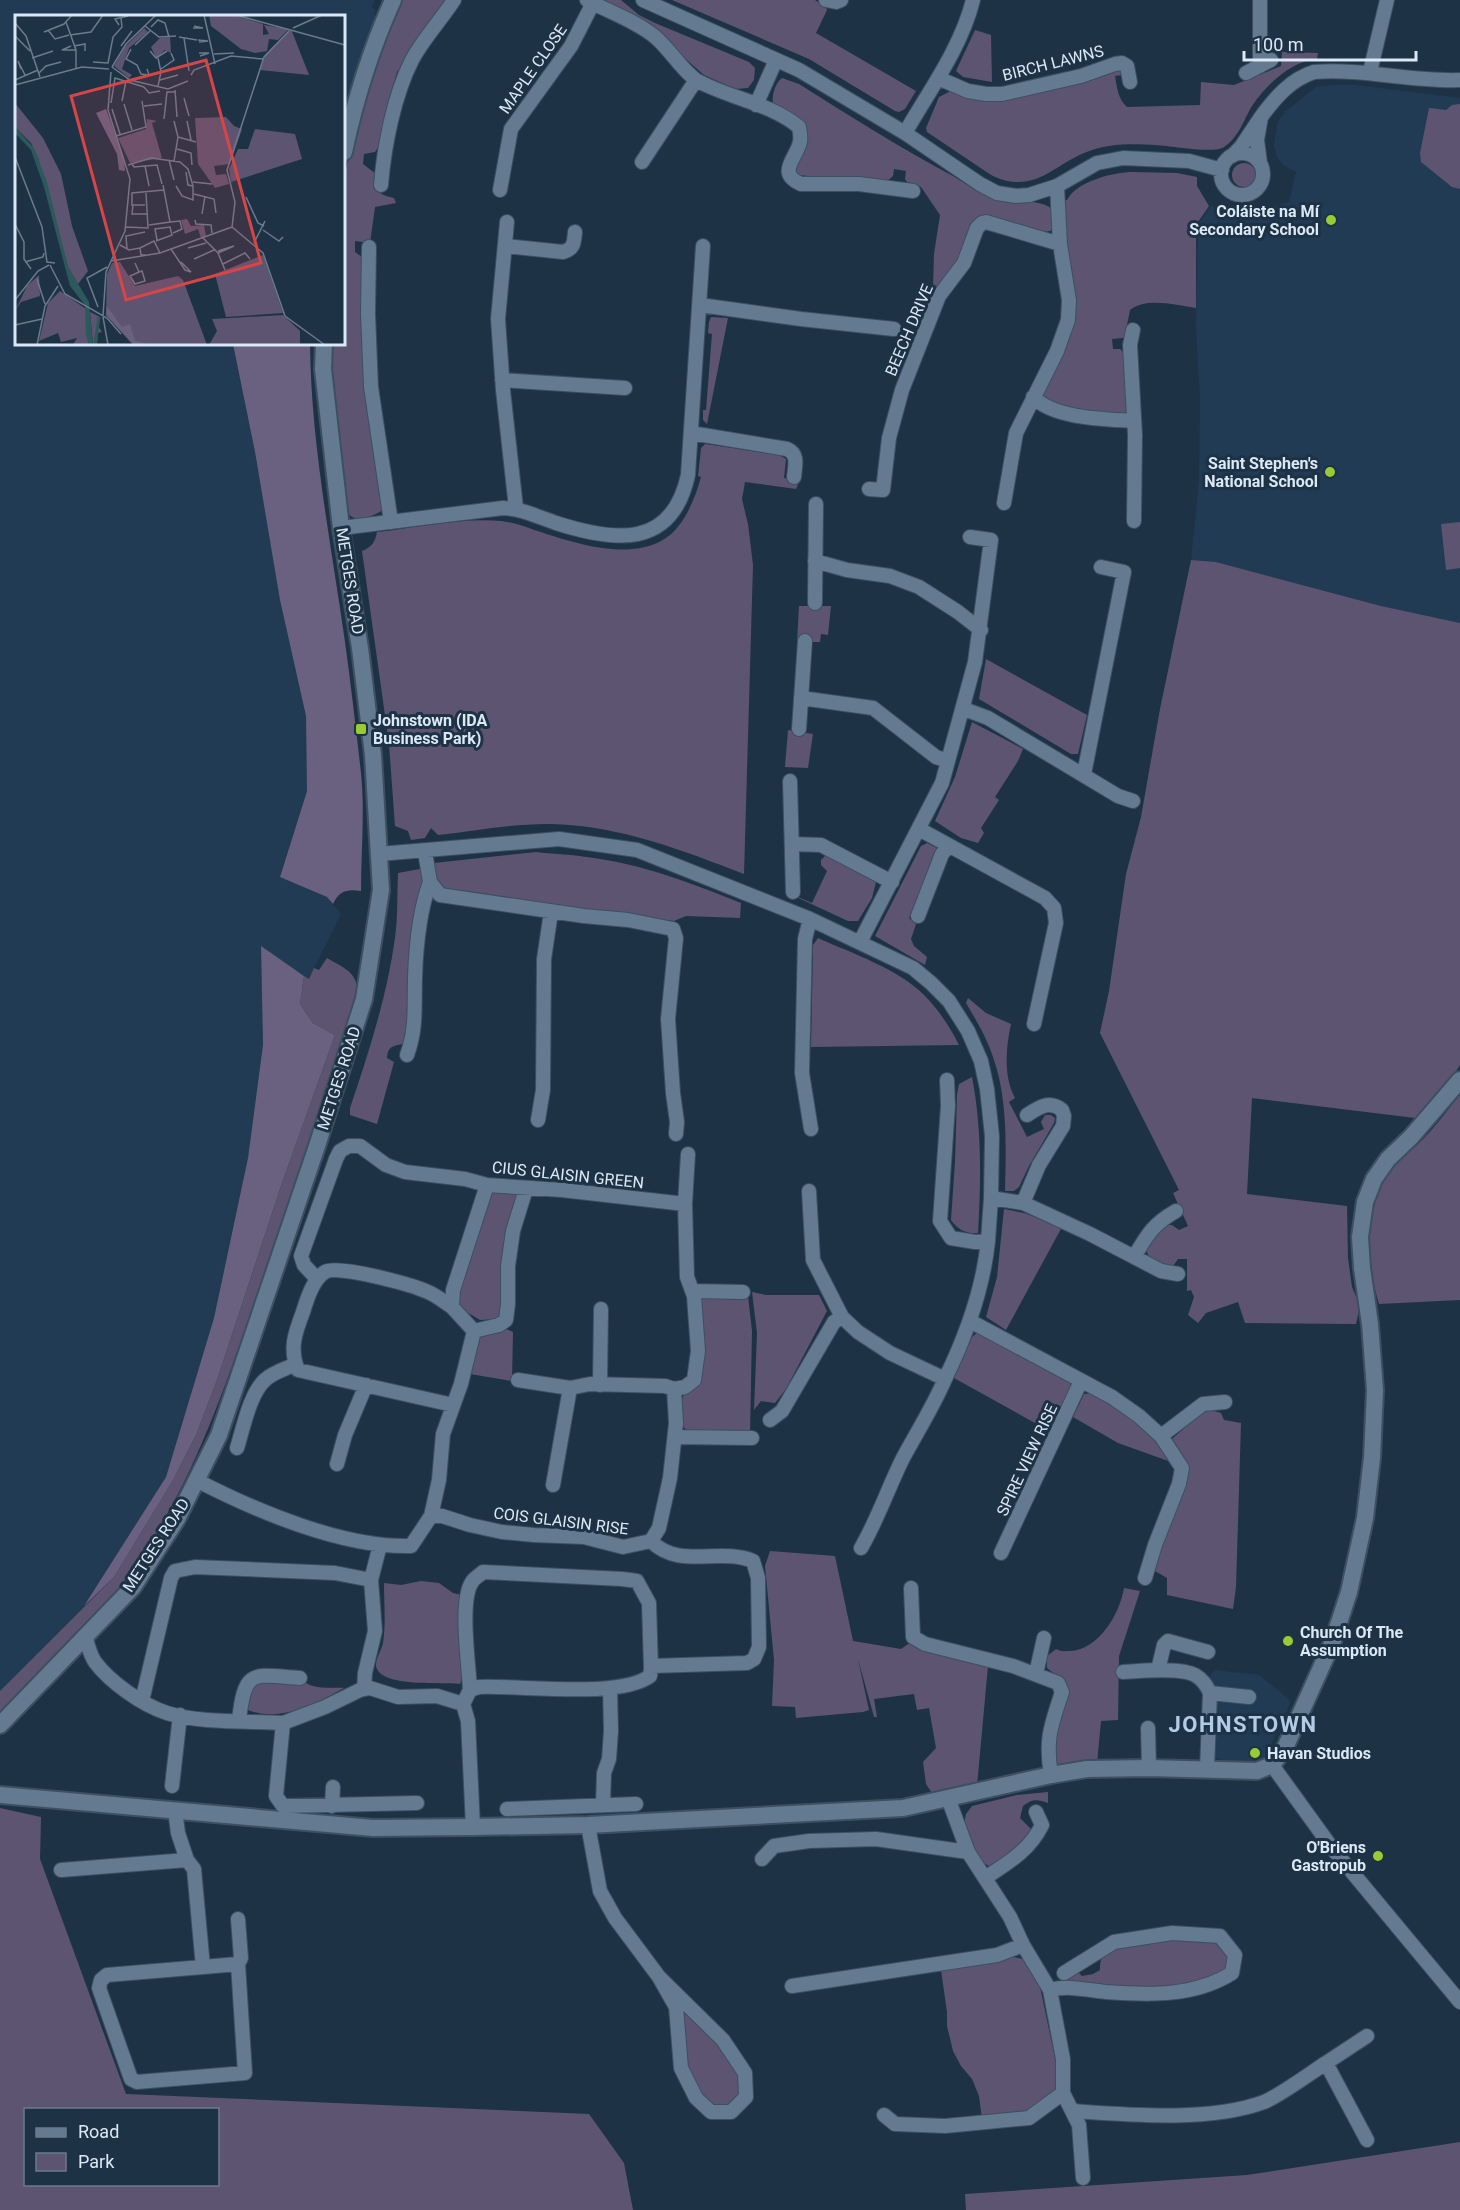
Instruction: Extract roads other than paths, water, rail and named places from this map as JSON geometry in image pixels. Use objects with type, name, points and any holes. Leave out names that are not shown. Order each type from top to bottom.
[{"type":"street","points":[[345,147],[352,114],[372,52],[393,0]]},
{"type":"street","points":[[381,185],[383,161],[394,111],[412,60],[454,0]]},
{"type":"street","points":[[644,0],[799,70],[905,133],[997,193],[1016,196],[1029,195],[1057,186],[1097,163],[1123,158],[1189,161],[1222,170]]},
{"type":"street","points":[[826,0],[836,2],[841,0]]},
{"type":"street","points":[[905,133],[938,78],[967,20],[973,0]]},
{"type":"street","points":[[1246,73],[1266,63],[1260,0]]},
{"type":"street","points":[[1370,72],[1386,0]]},
{"type":"street","points":[[590,2],[644,28],[656,37],[686,72],[696,80],[792,121],[799,127],[800,144],[789,165],[789,174],[793,181],[801,184],[859,184],[913,191]]},
{"type":"street","name":"MAPLE CLOSE","points":[[500,190],[511,129],[571,46],[590,2]]},
{"type":"street","points":[[756,105],[776,60]]},
{"type":"street","name":"BIRCH LAWNS","points":[[938,78],[968,91],[1002,94],[1081,76],[1122,63],[1127,66],[1130,82]]},
{"type":"street","points":[[1261,117],[1257,140],[1263,171],[1262,183],[1253,193],[1240,195],[1227,189],[1223,183],[1222,170],[1230,157],[1241,147],[1261,117],[1283,91],[1305,75],[1322,71],[1370,72],[1435,80],[1460,80]]},
{"type":"street","points":[[642,162],[696,80]]},
{"type":"street","points":[[1230,157],[1243,153],[1260,163]]},
{"type":"street","points":[[898,189],[900,174]]},
{"type":"street","points":[[1004,504],[1016,433],[1057,351],[1068,320],[1069,300],[1060,244],[1057,186]]},
{"type":"street","points":[[507,222],[498,319],[502,380],[516,508]]},
{"type":"street","name":"BEECH DRIVE","points":[[869,489],[883,489],[889,438],[903,387],[939,296],[964,263],[977,228],[986,222],[1060,244]]},
{"type":"street","points":[[505,246],[563,252],[570,250],[574,245],[575,232]]},
{"type":"street","points":[[341,528],[490,508],[516,508],[555,523],[604,536],[632,536],[656,528],[674,512],[685,489],[704,246]]},
{"type":"street","points":[[369,247],[368,314],[371,387],[391,522]]},
{"type":"street","points":[[700,305],[894,329]]},
{"type":"street","points":[[1133,330],[1123,345],[1134,422],[1134,520]]},
{"type":"street","name":"METGES ROAD","points":[[0,1725],[132,1587],[177,1519],[219,1435],[314,1157],[364,999],[381,890],[374,755],[341,528],[323,369],[324,345]]},
{"type":"street","points":[[502,380],[625,388]]},
{"type":"street","points":[[1033,397],[1047,408],[1060,412],[1134,422]]},
{"type":"street","points":[[691,433],[788,449],[792,451],[796,459],[794,477]]},
{"type":"street","points":[[815,603],[816,504]]},
{"type":"street","points":[[860,942],[942,783],[964,709],[981,630],[991,540],[970,537]]},
{"type":"street","points":[[815,561],[847,570],[890,576],[919,587],[981,630]]},
{"type":"street","points":[[1084,774],[1124,572],[1101,567]]},
{"type":"street","points":[[799,729],[805,641]]},
{"type":"street","points":[[801,698],[873,708],[936,757],[948,761]]},
{"type":"street","points":[[964,709],[988,718],[1118,796],[1133,801]]},
{"type":"street","points":[[790,781],[793,892]]},
{"type":"street","points":[[919,829],[1045,898],[1054,908],[1056,923],[1034,1024]]},
{"type":"street","points":[[379,854],[425,852],[559,839],[637,850],[810,919],[860,942],[922,975],[949,1002],[968,1031],[981,1061],[987,1089],[992,1136],[988,1240],[981,1283],[970,1321],[935,1403],[904,1458],[874,1527],[861,1548]]},
{"type":"street","points":[[792,844],[821,844],[892,882]]},
{"type":"street","points":[[918,916],[942,854],[949,846]]},
{"type":"street","points":[[407,1055],[414,1036],[419,926],[430,882],[425,852]]},
{"type":"street","points":[[430,882],[440,895],[551,912],[628,920],[673,929],[676,938],[668,1019],[677,1122],[676,1134]]},
{"type":"street","points":[[538,1120],[543,1090],[544,959],[551,912]]},
{"type":"street","points":[[810,919],[805,939],[802,1074],[812,1129]]},
{"type":"street","points":[[947,1080],[948,1106],[940,1221],[951,1238],[975,1242],[988,1240]]},
{"type":"street","points":[[0,1795],[373,1828],[588,1825],[903,1808],[1087,1769],[1257,1771],[1272,1765],[1285,1748],[1333,1641],[1349,1592],[1365,1518],[1372,1458],[1375,1390],[1370,1324],[1361,1257],[1360,1237],[1365,1202],[1374,1179],[1388,1159],[1411,1137],[1460,1080]]},
{"type":"street","points":[[1023,1203],[1039,1165],[1064,1121],[1062,1110],[1052,1105],[1045,1104],[1027,1115]]},
{"type":"street","name":"CIUS GLAISIN GREEN","points":[[317,1279],[304,1265],[302,1256],[336,1158],[340,1151],[349,1146],[360,1146],[386,1165],[405,1172],[465,1179],[487,1185],[562,1190],[685,1204]]},
{"type":"street","points":[[518,1380],[570,1388],[600,1384],[665,1386],[674,1389],[684,1387],[694,1380],[697,1366],[698,1322],[693,1292],[687,1277],[685,1204],[688,1154]]},
{"type":"street","points":[[452,1307],[453,1290],[487,1185]]},
{"type":"street","points":[[474,1331],[499,1325],[506,1320],[508,1266],[513,1231],[526,1189]]},
{"type":"street","points":[[809,1191],[813,1260],[842,1317],[858,1332],[890,1353],[945,1379]]},
{"type":"street","points":[[991,1198],[1023,1203],[1070,1224],[1161,1271],[1178,1274]]},
{"type":"street","points":[[1134,1257],[1150,1231],[1160,1221],[1176,1211]]},
{"type":"street","points":[[453,1405],[298,1370],[292,1357],[296,1332],[317,1279],[325,1271],[335,1269],[359,1272],[429,1292],[452,1307],[474,1331]]},
{"type":"street","points":[[693,1292],[743,1292]]},
{"type":"street","points":[[600,1384],[601,1309]]},
{"type":"street","points":[[770,1420],[782,1411],[834,1322],[842,1317]]},
{"type":"street","points":[[970,1321],[1112,1397],[1139,1416],[1161,1436],[1182,1468],[1179,1484],[1155,1545],[1145,1578]]},
{"type":"street","points":[[196,1480],[258,1509],[337,1535],[380,1545],[411,1546],[431,1516],[439,1480],[443,1434],[464,1373],[474,1331]]},
{"type":"street","points":[[237,1448],[258,1388],[265,1379],[295,1365]]},
{"type":"street","name":"SPIRE VIEW RISE","points":[[1001,1553],[1082,1381]]},
{"type":"street","points":[[337,1464],[345,1435],[366,1385]]},
{"type":"street","points":[[553,1485],[570,1388]]},
{"type":"street","name":"COIS GLAISIN RISE","points":[[431,1516],[442,1516],[470,1526],[502,1532],[584,1537],[623,1547],[651,1540],[659,1528],[670,1478],[675,1437],[674,1389]]},
{"type":"street","points":[[1161,1436],[1203,1404],[1226,1402]]},
{"type":"street","points":[[675,1437],[752,1438]]},
{"type":"street","points":[[651,1540],[667,1553],[676,1555],[742,1556],[753,1561],[758,1578],[759,1647],[754,1659],[747,1664],[651,1666]]},
{"type":"street","points":[[364,1689],[365,1673],[375,1631],[371,1580],[380,1545]]},
{"type":"street","points":[[142,1701],[171,1578],[175,1571],[195,1567],[335,1573],[371,1580]]},
{"type":"street","points":[[470,1690],[492,1686],[609,1688],[641,1683],[651,1676],[649,1603],[637,1581],[483,1572],[472,1582],[467,1598],[465,1651],[470,1690],[463,1704],[468,1720],[473,1827]]},
{"type":"street","points":[[911,1588],[913,1638],[925,1644],[1013,1666],[1058,1683],[1062,1692],[1048,1737],[1051,1775]]},
{"type":"street","points":[[85,1636],[94,1660],[111,1680],[142,1701],[167,1713],[283,1723],[370,1688],[398,1697],[437,1695],[463,1704]]},
{"type":"street","points":[[1036,1674],[1044,1638]]},
{"type":"street","points":[[1158,1670],[1164,1645],[1168,1641],[1208,1652]]},
{"type":"street","points":[[1124,1672],[1158,1670],[1194,1674],[1205,1684],[1210,1693],[1207,1770]]},
{"type":"street","points":[[239,1720],[245,1685],[253,1678],[263,1676],[300,1678]]},
{"type":"street","points":[[603,1804],[604,1771],[609,1759],[611,1731],[609,1688]]},
{"type":"street","points":[[1210,1693],[1249,1698]]},
{"type":"street","points":[[172,1786],[180,1715]]},
{"type":"street","points":[[283,1723],[276,1796],[283,1806],[417,1803]]},
{"type":"street","points":[[1148,1728],[1149,1768]]},
{"type":"street","points":[[1272,1765],[1332,1848],[1455,1984],[1460,2002]]},
{"type":"street","points":[[332,1806],[333,1787]]},
{"type":"street","points":[[948,1798],[968,1852],[1010,1917],[1023,1945],[1050,1990],[1063,2059],[1063,2093],[1078,2125],[1083,2178]]},
{"type":"street","points":[[507,1809],[636,1804]]},
{"type":"street","points":[[175,1810],[178,1833],[187,1860],[194,1869],[202,1967]]},
{"type":"street","points":[[985,1878],[1014,1860],[1036,1838],[1042,1825],[1036,1812]]},
{"type":"street","points":[[588,1825],[600,1891],[615,1918],[659,1977],[676,2007],[681,2068],[696,2098],[711,2112],[731,2112],[746,2097],[745,2073],[723,2040],[659,1977]]},
{"type":"street","points":[[762,1859],[774,1846],[820,1841],[876,1839],[968,1852]]},
{"type":"street","points":[[61,1870],[187,1860]]},
{"type":"street","points":[[238,1918],[241,1958],[238,1964],[245,2073],[137,2082],[131,2079],[99,1988],[101,1980],[107,1975],[238,1964]]},
{"type":"street","points":[[1050,1990],[1064,1987],[1106,1992],[1168,1994],[1214,1984],[1232,1973],[1235,1955],[1220,1936],[1172,1933],[1114,1942],[1064,1973]]},
{"type":"street","points":[[792,1986],[998,1955],[1023,1945]]},
{"type":"street","points":[[1073,2111],[1176,2114],[1226,2112],[1265,2101],[1367,2036]]},
{"type":"street","points":[[1326,2063],[1367,2140]]},
{"type":"street","points":[[884,2115],[895,2124],[945,2126],[1029,2118],[1063,2093]]},
{"type":"place","name":"Coláiste na Mí Secondary School","points":[[1331,220]]},
{"type":"place","name":"Saint Stephen's National School","points":[[1330,472]]},
{"type":"place","name":"Johnstown (IDA Business Park)","points":[[361,729]]},
{"type":"place","name":"Church Of The Assumption","points":[[1288,1641]]},
{"type":"place","name":"Havan Studios","points":[[1255,1753]]},
{"type":"place","name":"O'Briens Gastropub","points":[[1378,1856]]},
{"type":"district","name":"JOHNSTOWN","points":[[1243,1724]]}]
